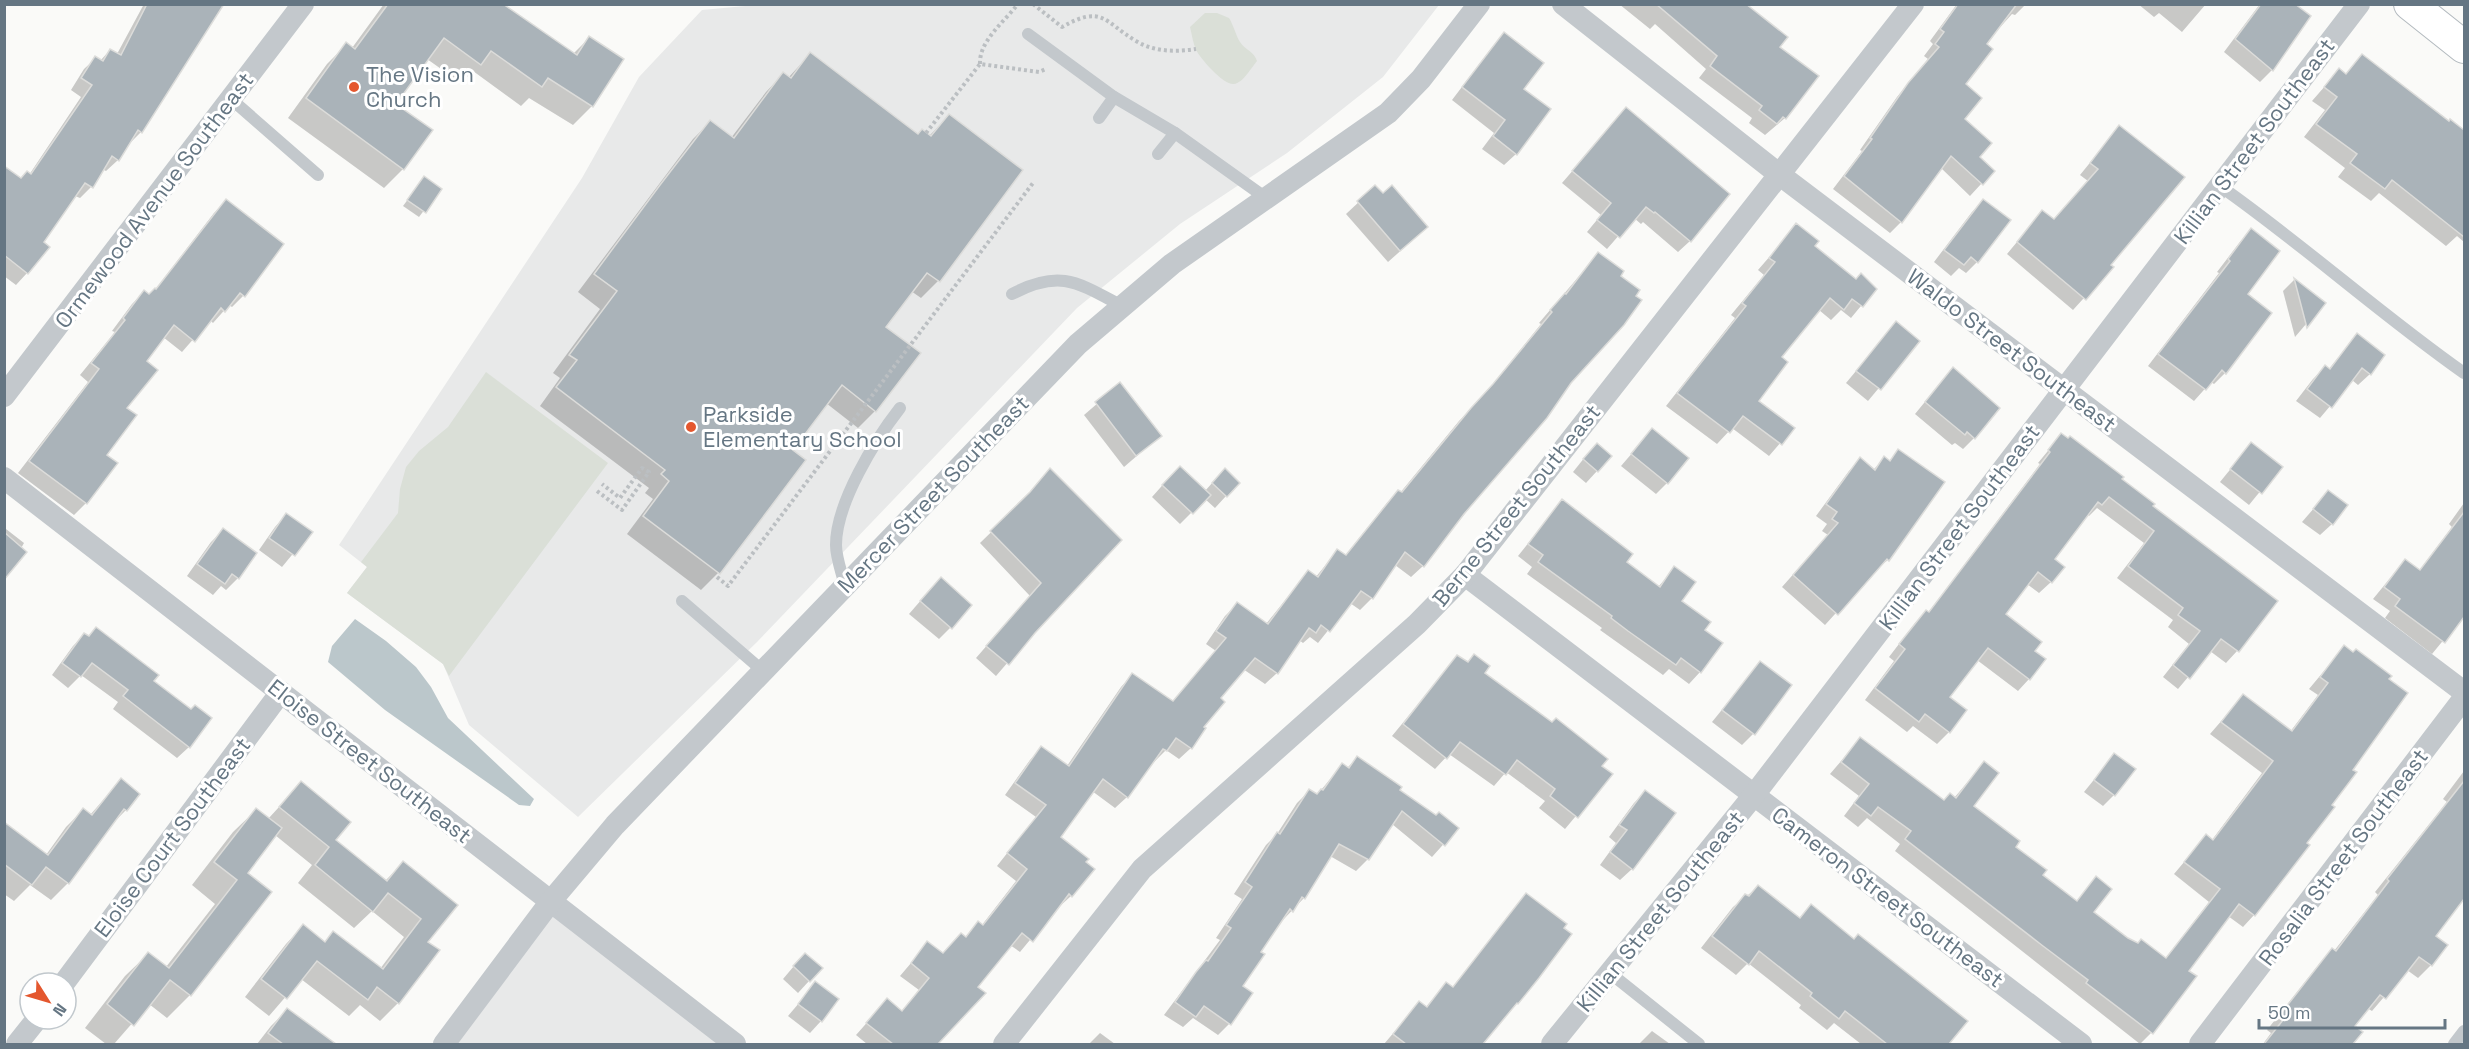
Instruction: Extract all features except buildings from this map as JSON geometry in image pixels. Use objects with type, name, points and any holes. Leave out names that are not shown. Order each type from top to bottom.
[{"type":"main road","points":[[2410,4],[2464,47]]},
{"type":"street","name":"Ormewood Avenue Southeast","points":[[4,396],[303,4]]},
{"type":"street","name":"Mercer Street Southeast","points":[[444,1044],[551,901],[615,825],[1078,344],[1172,264],[1388,113],[1421,80],[1479,4]]},
{"type":"street","name":"Waldo Street Southeast","points":[[1563,4],[1780,175],[2464,692]]},
{"type":"street","name":"Berne Street Southeast","points":[[1004,1044],[1142,868],[1417,624],[1465,574],[1913,4]]},
{"type":"street","name":"Killian Street Southeast","points":[[1552,1044],[1754,795],[2359,4]]},
{"type":"street","name":"Eloise Street Southeast","points":[[4,478],[735,1044]]},
{"type":"street","name":"Cameron Street Southeast","points":[[1465,574],[2081,1044]]},
{"type":"street","name":"Eloise Court Southeast","points":[[72,971],[281,692]]},
{"type":"street","name":"Rosalia Street Southeast","points":[[2200,1044],[2464,698]]},
{"type":"street","points":[[18,1044],[28,1031]]},
{"type":"lane","points":[[1028,34],[1114,97],[1175,133],[1266,198]]},
{"type":"lane","points":[[1099,118],[1114,97]]},
{"type":"lane","points":[[231,99],[318,175]]},
{"type":"lane","points":[[1158,154],[1175,133]]},
{"type":"lane","points":[[2220,186],[2265,218],[2464,374]]},
{"type":"lane","points":[[1012,294],[1032,283],[1049,279],[1065,280],[1083,286],[1122,306]]},
{"type":"lane","points":[[845,586],[836,546],[839,520],[878,436],[900,408]]},
{"type":"lane","points":[[682,601],[763,671]]},
{"type":"lane","points":[[1610,973],[1699,1044]]},
{"type":"lane","points":[[2454,1044],[2464,1031]]},
{"type":"path","points":[[926,133],[980,64],[983,45],[1018,4]]},
{"type":"path","points":[[1033,4],[1062,27],[1076,19],[1090,15],[1107,19],[1136,41],[1151,48],[1182,51],[1196,49]]},
{"type":"path","points":[[980,64],[1039,72],[1066,62]]},
{"type":"path","points":[[717,577],[728,586],[1033,183]]},
{"type":"path","points":[[597,491],[622,510],[649,472],[642,468],[620,498],[602,484]]},
{"type":"shaded area","name":"Parkside Elementary School","points":[[767,4],[1439,5],[1383,77],[1287,153],[1180,224],[1077,308],[757,642],[578,817],[469,725],[443,664],[347,593],[367,567],[339,545],[582,178],[639,77],[702,10]]},
{"type":"shaded area","points":[[1205,13],[1217,13],[1229,18],[1240,42],[1256,58],[1257,61],[1244,78],[1237,83],[1229,83],[1218,76],[1196,50],[1190,27]]},
{"type":"shaded area","points":[[486,372],[608,463],[449,676],[443,664],[347,593],[367,567],[361,562],[398,513],[400,489],[406,467],[419,451],[448,427]]},
{"type":"shaded area","points":[[355,619],[386,641],[416,667],[431,687],[448,718],[534,799],[530,806],[519,805],[385,710],[328,662],[332,646]]},
{"type":"shaded area","points":[[550,901],[736,1044],[441,1044]]},
{"type":"place","name":"The Vision Church","points":[[354,87]]},
{"type":"place","name":"Parkside Elementary School","points":[[691,427]]}]
